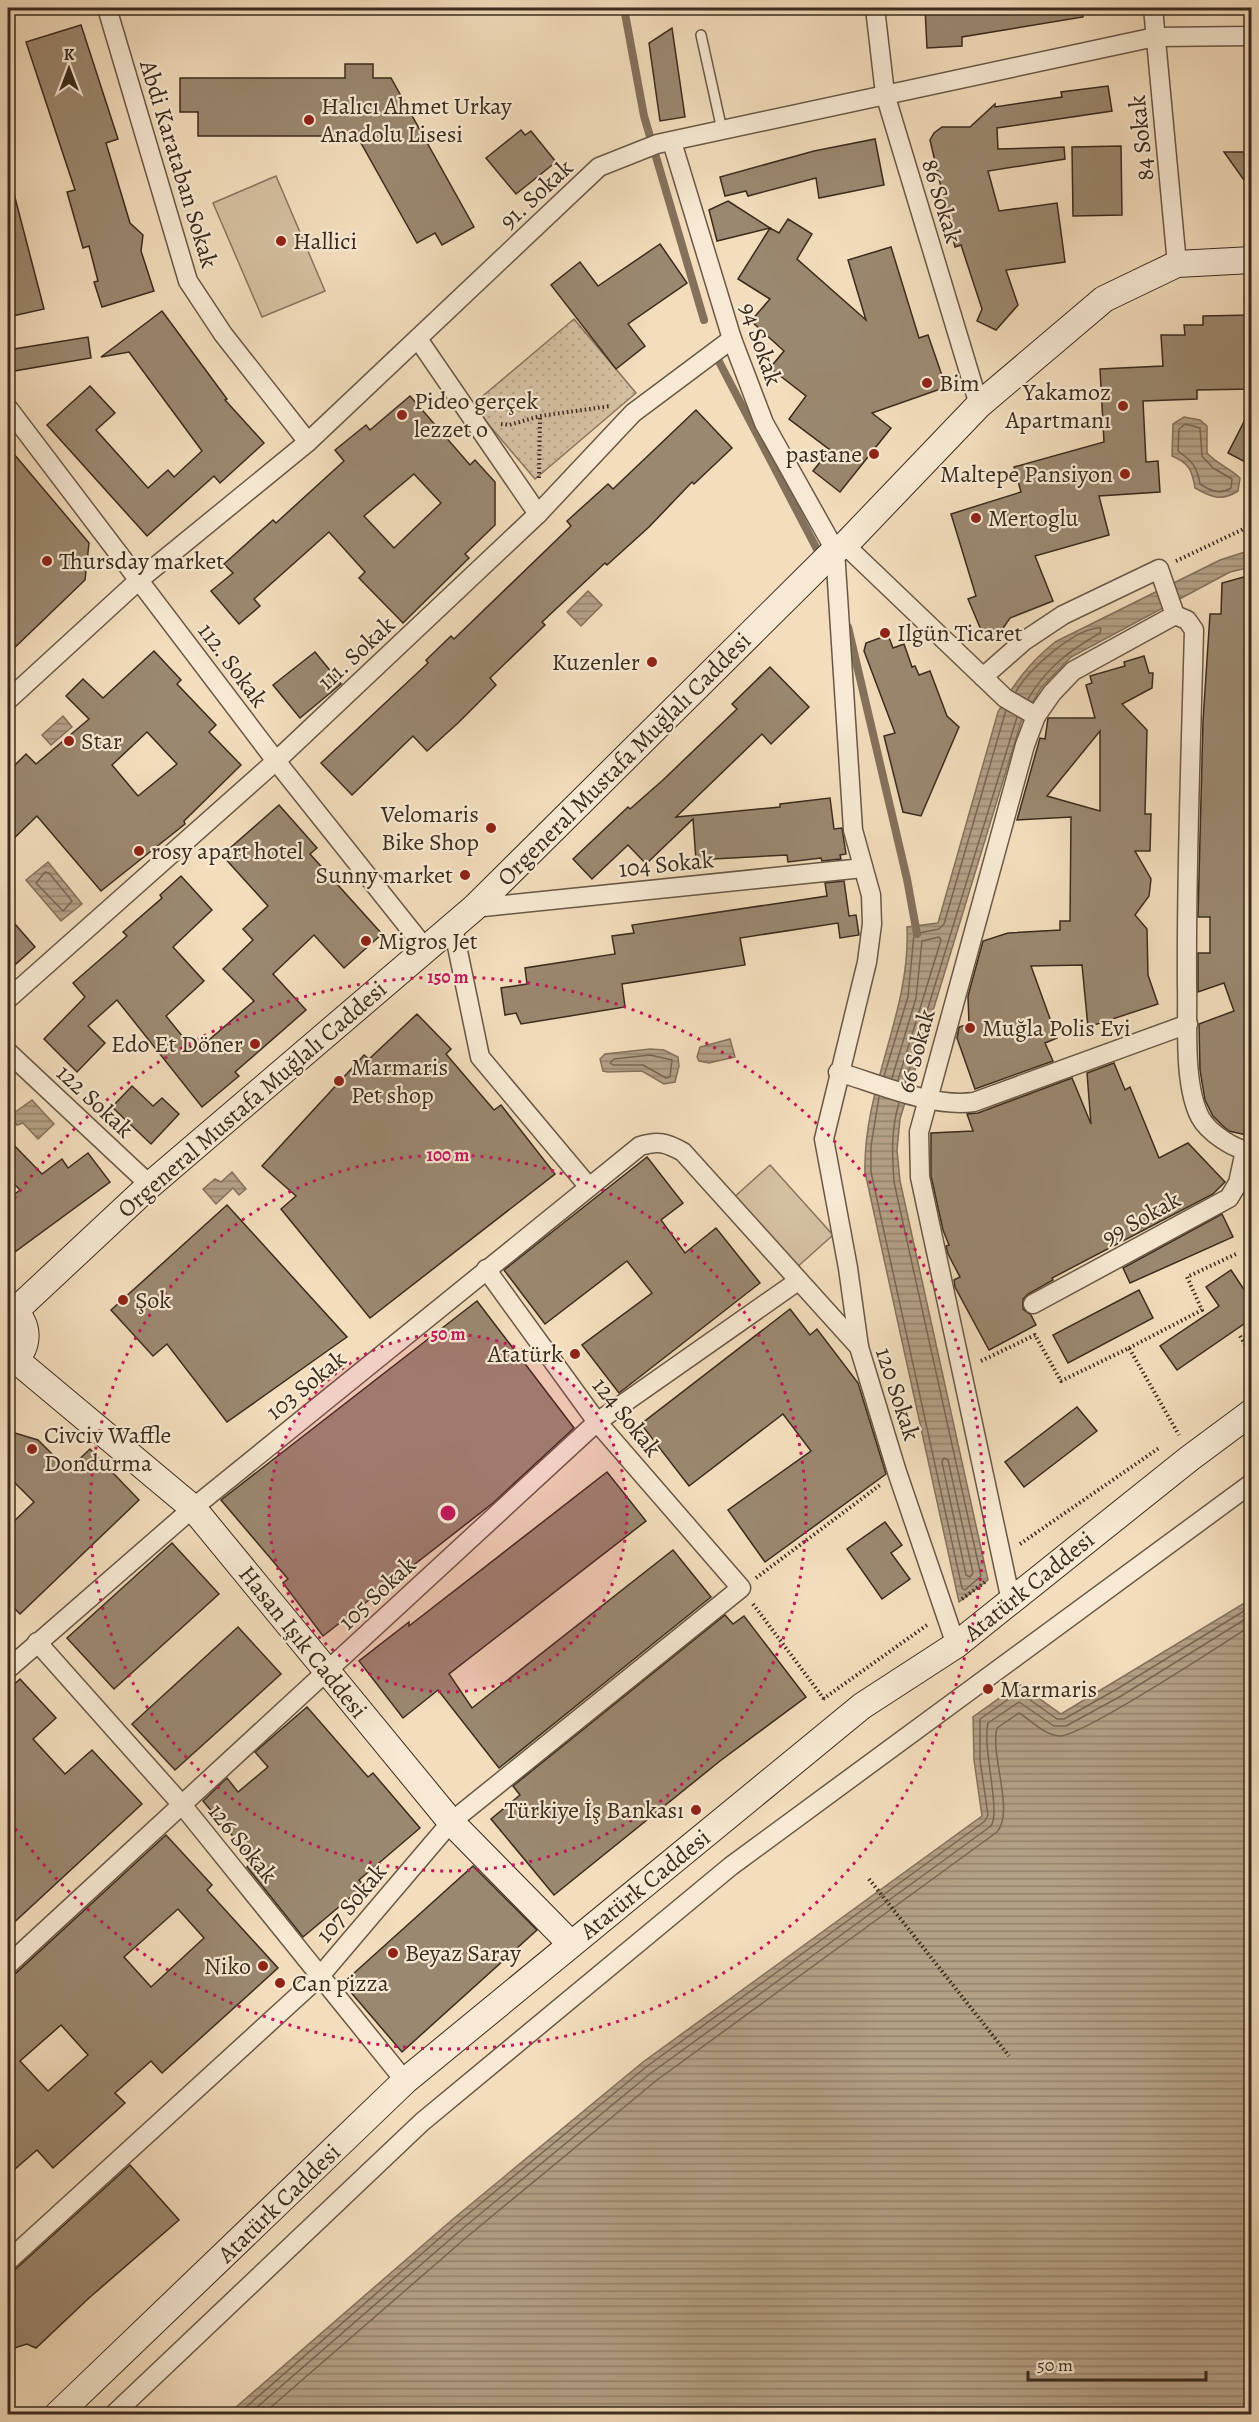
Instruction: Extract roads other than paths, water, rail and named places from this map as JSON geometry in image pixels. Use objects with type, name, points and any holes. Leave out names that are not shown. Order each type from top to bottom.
[{"type":"street","name":"Abdi Karataban Sokak","points":[[107,8],[188,281],[223,334],[308,442]]},
{"type":"street","name":"86 Sokak","points":[[875,8],[885,94],[979,405]]},
{"type":"street","name":"84 Sokak","points":[[1153,8],[1177,264]]},
{"type":"street","name":"91. Sokak","points":[[8,700],[139,580],[308,442],[599,167],[665,143],[1155,37],[1251,36]]},
{"type":"street","name":"94 Sokak","points":[[665,143],[730,341],[764,423],[840,547]]},
{"type":"street","name":"Orgeneral Mustafa Muğlalı Caddesi","points":[[11,1309],[150,1185],[474,908],[840,547],[979,405],[1104,299],[1177,264],[1251,260]]},
{"type":"street","points":[[418,339],[538,514]]},
{"type":"street","name":"111. Sokak","points":[[8,999],[276,761],[538,514],[633,413],[730,341]]},
{"type":"street","name":"112. Sokak","points":[[8,408],[276,761],[425,948]]},
{"type":"street","points":[[840,547],[1005,698],[1032,714]]},
{"type":"street","points":[[840,547],[853,830],[862,868],[872,895],[872,924],[867,962],[838,1072],[824,1139],[849,1268],[859,1347]]},
{"type":"street","points":[[983,677],[1024,640],[1064,615],[1162,578],[1173,610],[1187,620],[1194,630],[1186,899],[1191,1079],[1194,1101],[1201,1118],[1211,1131],[1248,1151]]},
{"type":"street","name":"66 Sokak","points":[[1011,1600],[920,1177],[921,1096],[1032,714],[1073,672],[1173,610]]},
{"type":"street","name":"104 Sokak","points":[[474,908],[862,868]]},
{"type":"street","points":[[453,927],[480,1057],[589,1187]]},
{"type":"street","points":[[838,1072],[921,1096],[958,1104],[974,1102],[1188,1023]]},
{"type":"street","name":"122 Sokak","points":[[8,1052],[150,1185]]},
{"type":"street","name":"120 Sokak","points":[[640,1146],[655,1141],[670,1144],[683,1152],[859,1347],[897,1472],[956,1645]]},
{"type":"street","name":"103 Sokak","points":[[8,1669],[193,1508],[640,1146]]},
{"type":"street","name":"99 Sokak","points":[[1033,1305],[1229,1198],[1238,1184],[1248,1151]]},
{"type":"street","name":"124 Sokak","points":[[486,1269],[597,1422],[741,1588]]},
{"type":"street","name":"105 Sokak","points":[[8,1965],[597,1422],[798,1281]]},
{"type":"street","points":[[11,1309],[22,1320],[26,1341],[12,1363]]},
{"type":"street","name":"Hasan Işık Caddesi","points":[[12,1363],[193,1508],[326,1673],[451,1822],[571,1944]]},
{"type":"street","name":"Atatürk Caddesi","points":[[44,2415],[67,2407],[405,2081],[862,1707],[956,1645],[1251,1412]]},
{"type":"street","points":[[114,2415],[422,2122],[731,1866],[1251,1483]]},
{"type":"street","name":"107 Sokak","points":[[8,2261],[320,1976],[451,1822],[741,1588]]},
{"type":"street","name":"126 Sokak","points":[[37,1642],[183,1806],[405,2081]]},
{"type":"lane","points":[[701,35],[722,130]]},
{"type":"water","points":[[1184,417],[1200,420],[1207,426],[1207,453],[1240,478],[1238,491],[1216,497],[1195,488],[1189,468],[1172,456],[1173,424]]},
{"type":"water","points":[[1251,550],[1251,567],[1230,572],[1071,657],[1041,688],[1021,722],[900,1119],[897,1150],[900,1181],[988,1580],[959,1602],[865,1172],[866,1141],[871,1110],[902,989],[907,927],[938,923],[998,712],[1016,682],[1030,665],[1055,642],[1220,560]]},
{"type":"water","points":[[588,591],[602,605],[581,626],[567,612]]},
{"type":"water","points":[[63,716],[72,727],[51,745],[42,735]]},
{"type":"water","points":[[48,862],[82,904],[61,921],[26,880]]},
{"type":"water","points":[[730,1039],[735,1057],[709,1063],[699,1061],[697,1057],[700,1047]]},
{"type":"water","points":[[650,1049],[664,1050],[678,1057],[679,1066],[675,1082],[664,1084],[642,1071],[603,1071],[600,1059],[605,1054]]},
{"type":"water","points":[[32,1100],[54,1124],[38,1139],[23,1123],[17,1125],[10,1116]]},
{"type":"water","points":[[232,1172],[246,1189],[239,1195],[233,1188],[216,1204],[203,1189],[215,1179],[221,1182]]},
{"type":"water","points":[[1251,1599],[1251,2414],[228,2414],[453,2219],[643,2062],[982,1816],[974,1760],[973,1717],[1019,1684],[1061,1714]]},
{"type":"waterway","points":[[624,8],[644,116],[704,320]]},
{"type":"waterway","points":[[714,352],[821,557]]},
{"type":"waterway","points":[[848,627],[907,879],[917,934]]},
{"type":"place","name":"Halıcı Ahmet Urkay Anadolu Lisesi","points":[[309,120]]},
{"type":"place","name":"Hallici","points":[[281,241]]},
{"type":"place","name":"Bim","points":[[927,383]]},
{"type":"place","name":"Yakamoz Apartmanı","points":[[1123,406]]},
{"type":"place","name":"Pideo gerçek lezzet o","points":[[402,415]]},
{"type":"place","name":"pastane","points":[[874,454]]},
{"type":"place","name":"Maltepe Pansiyon","points":[[1125,474]]},
{"type":"place","name":"Mertoglu","points":[[976,518]]},
{"type":"place","name":"Thursday market","points":[[47,561]]},
{"type":"place","name":"Ilgün Ticaret","points":[[885,633]]},
{"type":"place","name":"Kuzenler","points":[[652,662]]},
{"type":"place","name":"Star","points":[[69,741]]},
{"type":"place","name":"Velomaris Bike Shop","points":[[491,828]]},
{"type":"place","name":"rosy apart hotel","points":[[139,851]]},
{"type":"place","name":"Sunny market","points":[[465,875]]},
{"type":"place","name":"Migros Jet","points":[[366,941]]},
{"type":"place","name":"Muğla Polis Evi","points":[[970,1028]]},
{"type":"place","name":"Edo Et Döner","points":[[255,1044]]},
{"type":"place","name":"Marmaris Pet shop","points":[[339,1081]]},
{"type":"place","name":"Şok","points":[[123,1300]]},
{"type":"place","name":"Atatürk","points":[[575,1354]]},
{"type":"place","name":"Civciv Waffle Dondurma","points":[[32,1449]]},
{"type":"place","name":"Marmaris","points":[[988,1689]]},
{"type":"place","name":"Türkiye İş Bankası","points":[[696,1810]]},
{"type":"place","name":"Beyaz Saray","points":[[393,1953]]},
{"type":"place","name":"Niko","points":[[263,1966]]},
{"type":"place","name":"Can pizza","points":[[280,1983]]}]
